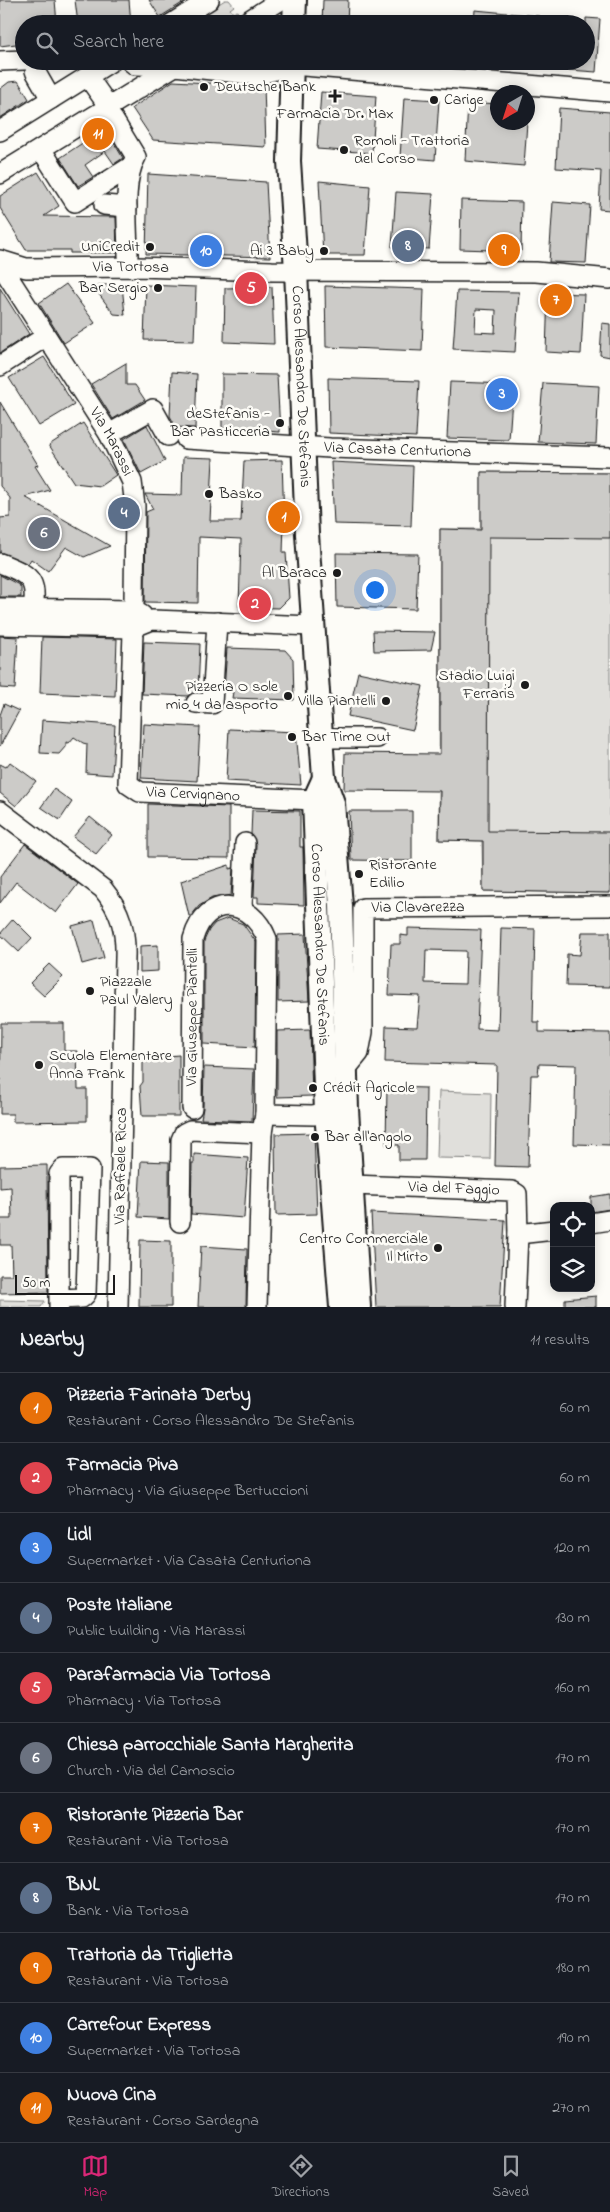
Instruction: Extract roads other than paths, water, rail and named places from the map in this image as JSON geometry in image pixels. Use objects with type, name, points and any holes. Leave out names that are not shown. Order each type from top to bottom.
[{"type":"main road","points":[[294,15],[295,0]]},
{"type":"main road","name":"Corso Alessandro De Stefanis","points":[[288,70],[289,161],[296,270],[302,446],[313,626],[324,778],[333,803],[341,906],[346,1069],[337,1111],[352,1185],[359,1307]]},
{"type":"main road","name":"Corso Alessandro De Stefanis","points":[[324,778],[314,800],[337,1111],[341,1307]]},
{"type":"street","points":[[185,15],[209,0]]},
{"type":"street","points":[[257,15],[281,0]]},
{"type":"street","points":[[0,61],[15,63]]},
{"type":"street","points":[[32,70],[51,99]]},
{"type":"street","points":[[0,131],[98,70]]},
{"type":"street","points":[[0,174],[41,149],[111,113],[171,70]]},
{"type":"street","points":[[222,70],[257,75],[270,70]]},
{"type":"street","points":[[366,70],[610,92]]},
{"type":"street","points":[[88,77],[136,157],[114,206],[128,256]]},
{"type":"street","points":[[41,149],[75,202],[130,167]]},
{"type":"street","points":[[19,295],[27,281],[41,267]]},
{"type":"street","name":"Via Tortosa","points":[[2,269],[41,267],[536,272],[610,279]]},
{"type":"street","name":"Via Marassi","points":[[2,269],[109,434],[132,482],[134,493],[132,619]]},
{"type":"street","points":[[0,366],[45,337]]},
{"type":"street","points":[[109,434],[153,409],[168,436]]},
{"type":"street","name":"Via Casata Centuriona","points":[[186,439],[302,446],[610,457]]},
{"type":"street","points":[[0,563],[22,572],[30,579],[34,588],[32,617]]},
{"type":"street","points":[[0,608],[32,617]]},
{"type":"street","points":[[0,624],[32,617],[313,626]]},
{"type":"street","name":"Via Cervignano","points":[[132,619],[127,782],[130,787],[140,792],[314,800]]},
{"type":"street","points":[[196,703],[212,704],[217,622]]},
{"type":"street","points":[[321,738],[377,738]]},
{"type":"street","name":"Via Raffaele Ricca","points":[[0,812],[103,889],[113,901],[124,927],[126,958],[118,1307]]},
{"type":"street","points":[[245,843],[242,908],[261,925],[269,948],[265,1114],[262,1133],[257,1307]]},
{"type":"street","name":"Via Giuseppe Piantelli","points":[[192,1108],[193,939],[200,922],[213,910],[223,906],[242,908]]},
{"type":"street","name":"Via Clavarezza","points":[[346,1069],[359,1052],[363,1032],[363,908],[610,906]]},
{"type":"street","points":[[265,1114],[313,1115],[337,1111]]},
{"type":"street","points":[[180,1222],[181,1140],[184,1132],[190,1130],[262,1133]]},
{"type":"street","points":[[90,1169],[86,1294],[82,1298],[59,1303],[60,1171],[90,1169]]},
{"type":"street","name":"Via del Faggio","points":[[352,1185],[512,1191],[517,1194],[518,1234],[515,1307]]},
{"type":"street","points":[[595,1222],[610,1220]]},
{"type":"street","points":[[518,1234],[550,1230]]},
{"type":"place","name":"Deutsche Bank","points":[[204,87]]},
{"type":"place","name":"Farmacia Dr. Max","points":[[335,96]]},
{"type":"place","name":"Carige","points":[[434,100]]},
{"type":"place","name":"Nuova Cina","points":[[98,134]]},
{"type":"place","name":"Romoli - Trattoria del Corso","points":[[344,150]]},
{"type":"place","name":"BNL","points":[[408,246]]},
{"type":"place","name":"UniCredit","points":[[150,247]]},
{"type":"place","name":"Trattoria da Triglietta","points":[[504,250]]},
{"type":"place","name":"Carrefour Express","points":[[206,251]]},
{"type":"place","name":"Ai 3 Baby","points":[[324,251]]},
{"type":"place","name":"Bar Sergio","points":[[158,288]]},
{"type":"place","name":"Parafarmacia Via Tortosa","points":[[251,288]]},
{"type":"place","name":"Ristorante Pizzeria Bar","points":[[556,300]]},
{"type":"place","name":"Lidl","points":[[502,394]]},
{"type":"place","name":"deStefanis - Bar Pasticceria","points":[[280,423]]},
{"type":"place","name":"Basko","points":[[209,494]]},
{"type":"place","name":"Poste Italiane","points":[[124,513]]},
{"type":"place","name":"Pizzeria Farinata Derby","points":[[284,517]]},
{"type":"place","name":"Chiesa parrocchiale Santa Margherita","points":[[44,533]]},
{"type":"place","name":"Al Baraca","points":[[337,573]]},
{"type":"place","name":"Farmacia Piva","points":[[255,604]]},
{"type":"place","name":"Stadio Luigi Ferraris","points":[[525,685]]},
{"type":"place","name":"Pizzeria O sole mio 4 da asporto","points":[[288,696]]},
{"type":"place","name":"Villa Piantelli","points":[[386,701]]},
{"type":"place","name":"Bar Time Out","points":[[292,737]]},
{"type":"place","name":"Ristorante Edilio","points":[[359,874]]},
{"type":"place","name":"Piazzale Paul Valery","points":[[90,991]]},
{"type":"place","name":"Scuola Elementare Anna Frank","points":[[39,1065]]},
{"type":"place","name":"Crédit Agricole","points":[[313,1088]]},
{"type":"place","name":"Bar all'angolo","points":[[315,1137]]},
{"type":"place","name":"Centro Commerciale Il Mirto","points":[[438,1248]]}]
